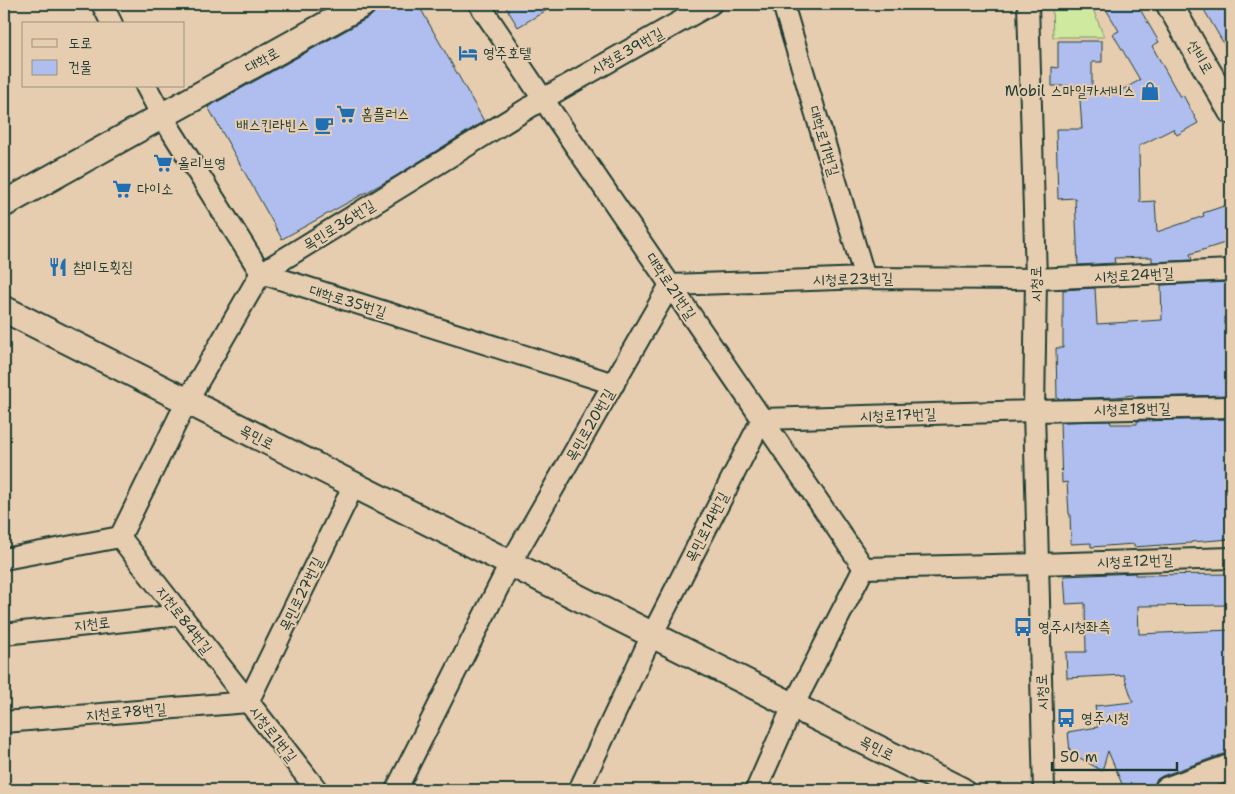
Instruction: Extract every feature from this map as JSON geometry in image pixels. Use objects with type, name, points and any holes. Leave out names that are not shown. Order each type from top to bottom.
[{"type":"main road","name":"대학로","points":[[4,204],[363,4]]},
{"type":"main road","name":"선비로","points":[[1169,4],[1231,111]]},
{"type":"main road","name":"목민로","points":[[4,309],[961,790]]},
{"type":"main road","points":[[1167,790],[1231,768]]},
{"type":"street","points":[[102,4],[111,22]]},
{"type":"street","name":"대학로21번길","points":[[479,4],[864,568]]},
{"type":"street","name":"시청로39번길","points":[[543,99],[711,4]]},
{"type":"street","name":"대학로11번길","points":[[783,4],[865,278]]},
{"type":"street","name":"시청로","points":[[1028,4],[1036,279],[1034,411],[1044,790]]},
{"type":"street","points":[[147,88],[162,116],[261,273]]},
{"type":"street","name":"목민로36번길","points":[[187,401],[261,273],[543,99]]},
{"type":"street","name":"시청로24번길","points":[[1036,279],[1231,270]]},
{"type":"street","name":"대학로35번길","points":[[261,273],[614,384]]},
{"type":"street","name":"시청로23번길","points":[[670,285],[865,278],[1036,279]]},
{"type":"street","name":"목민로20번길","points":[[510,564],[670,285]]},
{"type":"street","points":[[4,559],[120,537],[187,401]]},
{"type":"street","name":"시청로18번길","points":[[1034,411],[1231,407]]},
{"type":"street","name":"시청로17번길","points":[[762,419],[1034,411]]},
{"type":"street","name":"목민로14번길","points":[[652,635],[762,419]]},
{"type":"street","name":"목민로27번길","points":[[248,702],[354,485]]},
{"type":"street","name":"지천로84번길","points":[[120,537],[248,702]]},
{"type":"street","name":"시청로12번길","points":[[1038,564],[1231,558]]},
{"type":"street","points":[[396,790],[510,564]]},
{"type":"street","points":[[756,790],[793,706],[864,568],[1038,564]]},
{"type":"street","name":"지천로","points":[[4,634],[180,615]]},
{"type":"street","points":[[579,790],[652,635]]},
{"type":"street","name":"지천로78번길","points":[[4,722],[248,702]]},
{"type":"street","name":"시청로1번길","points":[[248,702],[317,790]]},
{"type":"green space","points":[[1052,4],[1091,4],[1104,37],[1053,37]]},
{"type":"building","name":"홈플러스","points":[[382,4],[418,4],[484,121],[396,176],[282,239],[208,107],[370,17],[377,7]]},
{"type":"building","points":[[504,4],[557,4],[518,27]]},
{"type":"building","points":[[1103,4],[1137,4],[1159,42],[1152,46],[1180,97],[1183,95],[1198,123],[1177,135],[1173,129],[1139,146],[1140,202],[1155,201],[1157,232],[1204,216],[1203,213],[1227,205],[1231,217],[1231,241],[1190,254],[1192,260],[1152,262],[1152,257],[1114,258],[1115,263],[1078,265],[1075,198],[1058,199],[1056,129],[1082,129],[1079,86],[1052,86],[1052,67],[1058,68],[1058,41],[1102,41],[1102,62],[1092,62],[1092,93],[1118,92],[1140,80],[1113,34],[1119,31]]},
{"type":"building","points":[[1210,4],[1231,4],[1231,56],[1203,8]]},
{"type":"building","points":[[1231,282],[1231,395],[1134,397],[1133,395],[1057,398],[1056,348],[1063,348],[1063,290],[1095,288],[1097,324],[1162,320],[1161,285]]},
{"type":"building","points":[[1230,419],[1231,539],[1134,547],[1134,544],[1091,547],[1091,543],[1071,544],[1067,482],[1062,483],[1060,422],[1110,421],[1111,424],[1137,424],[1137,421]]},
{"type":"building","points":[[1135,573],[1135,575],[1231,574],[1231,605],[1138,606],[1139,634],[1231,630],[1231,753],[1226,753],[1162,776],[1156,780],[1155,784],[1138,790],[1132,790],[1122,784],[1108,751],[1102,771],[1070,752],[1068,732],[1098,727],[1095,706],[1133,702],[1124,675],[1067,678],[1066,652],[1086,652],[1085,603],[1066,604],[1064,576]]},
{"type":"place","name":"영주호텔","points":[[468,53]]},
{"type":"place","name":"Mobil 스마일카서비스","points":[[1150,91]]},
{"type":"place","name":"홈플러스","points":[[346,114]]},
{"type":"place","name":"배스킨라빈스","points":[[324,125]]},
{"type":"place","name":"올리브영","points":[[163,163]]},
{"type":"place","name":"다이소","points":[[122,189]]},
{"type":"place","name":"참미도횟집","points":[[58,267]]},
{"type":"place","name":"영주시청좌측","points":[[1023,627]]},
{"type":"place","name":"영주시청","points":[[1066,718]]}]
